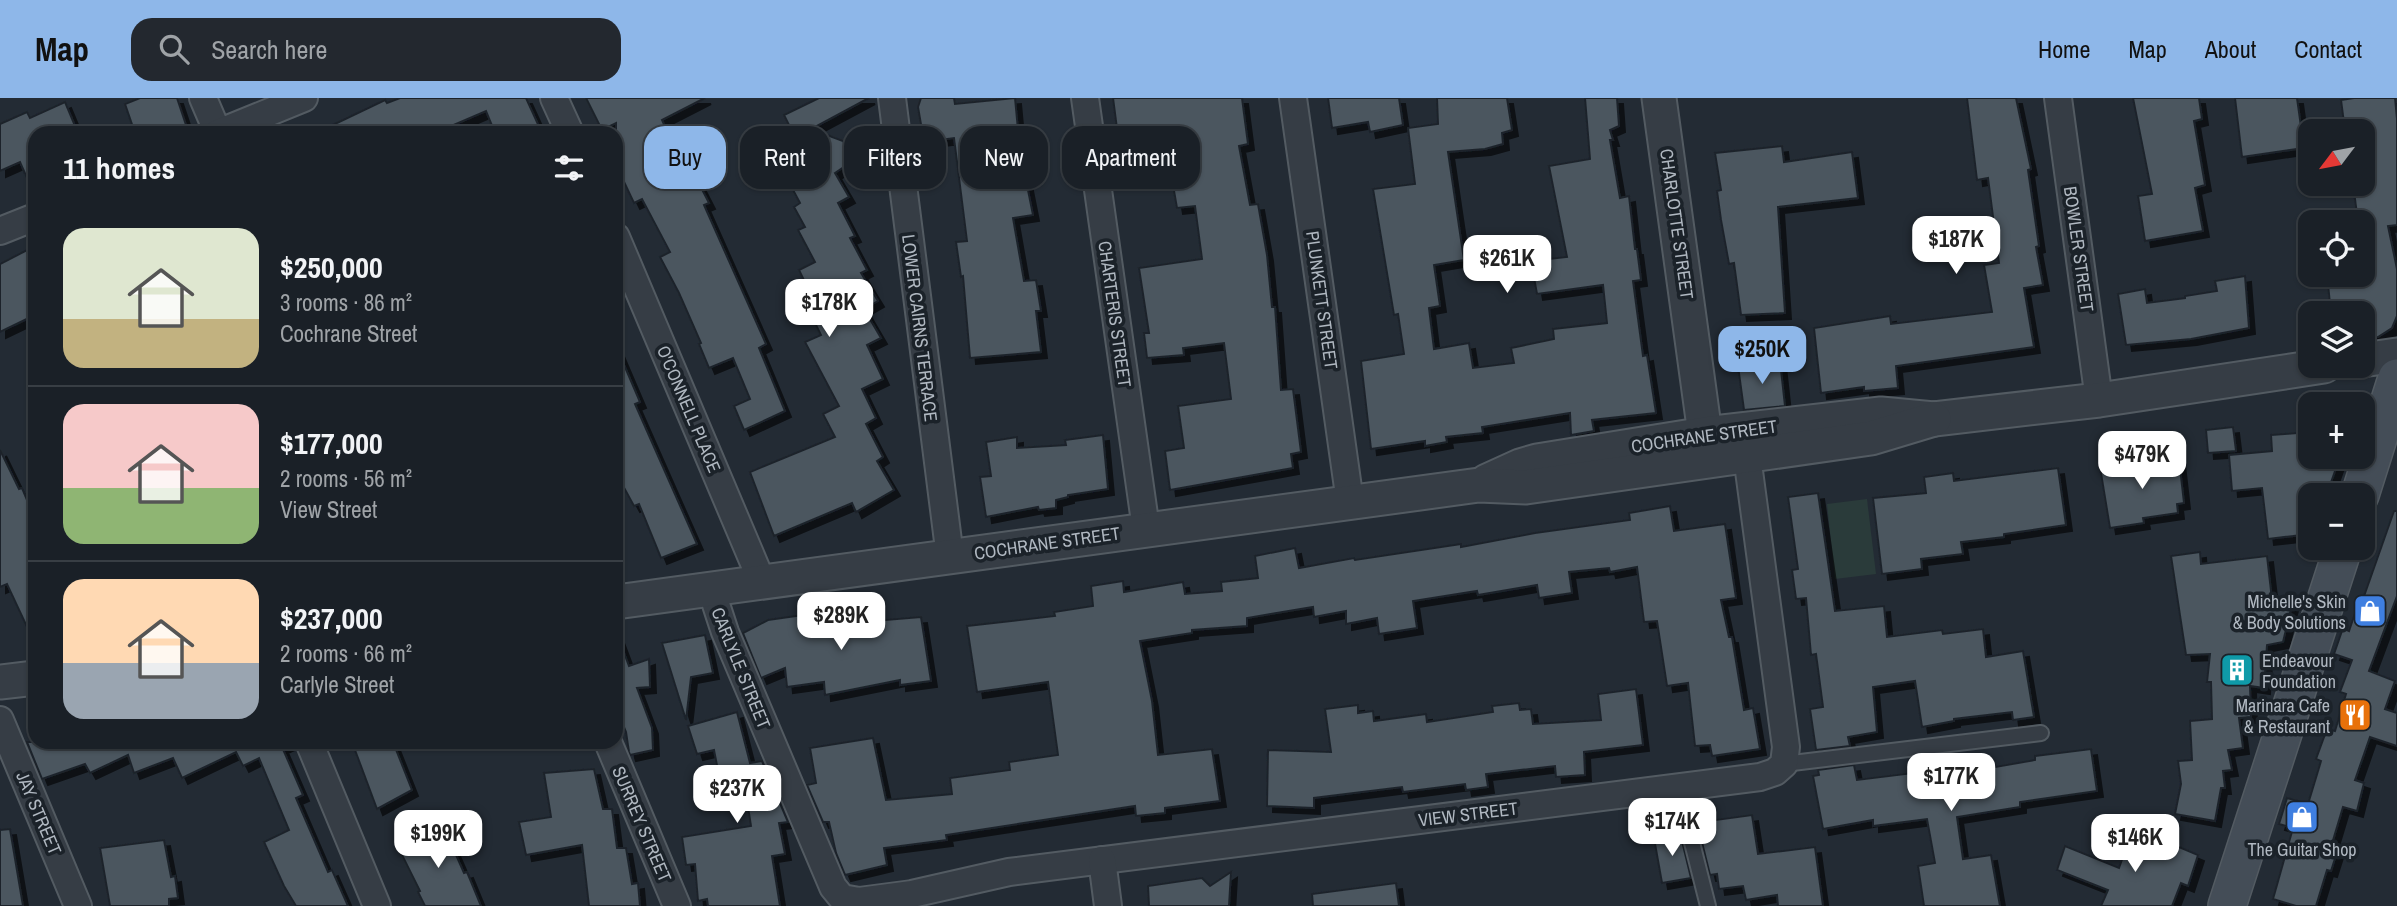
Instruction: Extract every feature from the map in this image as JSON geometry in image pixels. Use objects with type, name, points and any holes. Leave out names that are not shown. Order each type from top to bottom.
[{"type":"main road","points":[[2364,483],[2397,378]]},
{"type":"main road","points":[[2227,906],[2339,560]]},
{"type":"street","points":[[203,98],[226,126]]},
{"type":"street","points":[[241,126],[304,98]]},
{"type":"street","points":[[554,98],[567,126]]},
{"type":"street","name":"LOWER CAIRNS TERRACE","points":[[892,98],[950,557]]},
{"type":"street","name":"CHARTERIS STREET","points":[[1085,98],[1146,529]]},
{"type":"street","name":"PLUNKETT STREET","points":[[1293,98],[1350,502]]},
{"type":"street","name":"CHARLOTTE STREET","points":[[1659,98],[1705,434]]},
{"type":"street","name":"BOWLER STREET","points":[[2059,98],[2099,400]]},
{"type":"street","points":[[0,231],[28,221]]},
{"type":"street","name":"O'CONNELL PLACE","points":[[623,254],[762,582]]},
{"type":"street","points":[[2375,358],[2397,355]]},
{"type":"street","name":"COCHRANE STREET","points":[[1479,485],[1537,461],[1705,434],[1881,414],[1934,419],[2099,400],[2298,370]]},
{"type":"street","name":"COCHRANE STREET","points":[[623,601],[1479,485],[1527,487],[1885,436],[1934,419]]},
{"type":"street","points":[[1747,456],[1786,747],[1784,764]]},
{"type":"street","name":"CARLYLE STREET","points":[[711,589],[725,632],[817,851],[833,887],[842,898]]},
{"type":"street","points":[[1,681],[28,679]]},
{"type":"street","name":"JAY STREET","points":[[0,720],[78,906]]},
{"type":"street","points":[[312,749],[377,906]]},
{"type":"street","name":"SURREY STREET","points":[[611,749],[677,906]]},
{"type":"street","name":"VIEW STREET","points":[[842,898],[859,901],[912,894],[1009,872],[1768,775],[1784,764]]},
{"type":"street","points":[[1102,860],[1108,906]]},
{"type":"lane","points":[[1784,764],[2040,733]]},
{"type":"lane","points":[[1678,787],[1709,906]]},
{"type":"shaded area","points":[[1867,499],[1876,574],[1835,579],[1827,504]]},
{"type":"building","points":[[140,98],[177,98],[186,125],[133,126],[125,104]]},
{"type":"building","points":[[400,98],[526,98],[539,126],[492,126],[486,111],[451,126],[331,126],[385,100],[387,103]]},
{"type":"building","points":[[586,98],[705,98],[662,120],[665,126],[644,126],[644,189],[702,189],[709,203],[704,205],[766,344],[759,348],[785,411],[744,430],[734,406],[750,399],[733,358],[709,368],[679,293],[660,257],[670,252],[642,199],[634,203],[623,180],[623,126],[616,126],[616,123],[600,126]]},
{"type":"building","points":[[819,98],[869,98],[817,126],[790,126],[784,115]]},
{"type":"building","points":[[921,98],[954,98],[955,104],[1015,98],[1018,126],[960,126],[960,186],[954,138],[946,139],[946,126],[921,126],[918,107]]},
{"type":"building","points":[[1113,98],[1242,98],[1248,144],[1239,146],[1250,205],[1258,204],[1267,255],[1272,307],[1275,307],[1281,390],[1293,389],[1301,452],[1291,454],[1293,468],[1170,490],[1165,451],[1184,448],[1178,406],[1231,399],[1224,343],[1183,348],[1184,355],[1147,358],[1144,333],[1149,333],[1139,268],[1202,259],[1195,206],[1177,208],[1174,189],[1200,189],[1200,126],[1117,126]]},
{"type":"building","points":[[1328,98],[1399,98],[1403,125],[1370,132],[1368,122],[1332,128]]},
{"type":"building","points":[[1437,98],[1507,98],[1512,130],[1502,133],[1503,144],[1485,149],[1448,152],[1464,260],[1434,265],[1440,306],[1429,308],[1434,349],[1469,343],[1473,368],[1514,363],[1511,348],[1554,339],[1553,329],[1607,323],[1603,285],[1537,294],[1531,261],[1567,257],[1549,166],[1590,159],[1585,98],[1617,98],[1619,126],[1610,130],[1613,140],[1610,140],[1620,198],[1629,196],[1641,280],[1633,281],[1643,356],[1647,355],[1656,413],[1592,420],[1594,431],[1571,435],[1570,413],[1482,427],[1483,433],[1446,437],[1447,442],[1425,446],[1425,441],[1371,449],[1361,361],[1404,354],[1398,314],[1394,315],[1373,189],[1415,184],[1408,128],[1438,124]]},
{"type":"building","points":[[1967,98],[2016,98],[2031,169],[2028,170],[2043,285],[2024,288],[2034,347],[1896,366],[1898,388],[1864,391],[1864,387],[1821,393],[1814,328],[1890,316],[1891,324],[1992,312],[1984,265],[1999,263],[1988,178],[1977,180]]},
{"type":"building","points":[[2133,98],[2199,98],[2202,119],[2194,121],[2205,185],[2195,188],[2203,231],[2145,241],[2138,196],[2152,194]]},
{"type":"building","points":[[2235,98],[2297,98],[2300,119],[2298,149],[2242,157]]},
{"type":"building","points":[[2395,98],[2397,225],[2388,226],[2397,269],[2397,316],[2392,328],[2378,337],[2375,337],[2375,301],[2330,301],[2328,287],[2375,287],[2375,210],[2356,210],[2355,196],[2375,196],[2375,119],[2343,119],[2341,100]]},
{"type":"building","points":[[65,102],[75,126],[28,126],[28,180],[20,162],[0,171],[0,124],[27,112],[30,118]]},
{"type":"building","points":[[830,136],[843,141],[844,167],[835,173],[849,197],[838,203],[855,236],[850,238],[867,270],[861,273],[878,301],[864,309],[881,338],[867,345],[883,379],[862,389],[876,418],[866,424],[883,457],[877,461],[894,490],[856,512],[852,503],[774,536],[750,472],[835,437],[823,414],[839,406],[805,342],[821,335],[807,307],[815,303],[799,270],[815,262],[798,230],[805,227],[794,207],[800,203],[793,189],[830,189]]},
{"type":"building","points":[[1782,146],[1784,162],[1852,152],[1858,198],[1778,207],[1785,313],[1741,315],[1734,263],[1729,264],[1721,220],[1717,191],[1721,190],[1715,153]]},
{"type":"building","points":[[960,189],[1028,189],[1033,215],[1013,218],[1024,281],[1036,280],[1041,311],[1036,311],[1041,352],[970,358],[963,276],[961,277],[956,242],[967,241]]},
{"type":"building","points":[[28,250],[28,318],[0,332],[0,264]]},
{"type":"building","points":[[2245,276],[2249,328],[2191,339],[2126,345],[2118,294],[2145,289],[2147,303],[2185,298],[2217,291],[2215,281]]},
{"type":"building","points":[[1780,361],[1785,406],[1744,410],[1738,366]]},
{"type":"building","points":[[623,362],[640,402],[635,404],[697,544],[661,558],[639,504],[634,506],[623,486]]},
{"type":"building","points":[[2233,427],[2236,451],[2208,453],[2206,430]]},
{"type":"building","points":[[2298,433],[2298,469],[2336,469],[2331,483],[2298,483],[2298,535],[2268,539],[2262,488],[2232,491],[2229,455],[2272,451],[2271,435]]},
{"type":"building","points":[[1103,435],[1108,489],[1068,495],[1056,500],[1056,508],[1039,510],[1038,507],[986,517],[980,477],[991,476],[986,442],[1017,437],[1017,448],[1066,445],[1065,440]]},
{"type":"building","points":[[0,450],[28,502],[28,629],[7,584],[0,587]]},
{"type":"building","points":[[2179,459],[2184,503],[2177,504],[2178,513],[2143,518],[2144,523],[2110,528],[2100,467]]},
{"type":"building","points":[[2058,468],[2066,525],[1961,542],[1963,554],[1921,559],[1922,569],[1882,574],[1873,498],[1926,493],[1924,477],[1953,473],[1954,481]]},
{"type":"building","points":[[1818,493],[1835,611],[1884,606],[1887,637],[1942,630],[1943,634],[1983,629],[1986,657],[2023,651],[2034,717],[2013,720],[2012,712],[1954,719],[1922,727],[1915,681],[1873,687],[1877,732],[1848,737],[1850,746],[1816,750],[1810,709],[1823,707],[1816,654],[1811,655],[1806,598],[1796,599],[1792,570],[1798,569],[1788,497]]},
{"type":"building","points":[[1670,506],[1674,531],[1725,524],[1736,598],[1721,600],[1729,637],[1732,637],[1744,710],[1753,708],[1760,749],[1712,756],[1710,745],[1695,746],[1688,683],[1667,686],[1657,621],[1644,622],[1637,567],[1610,572],[1609,568],[1569,572],[1572,593],[1539,598],[1537,585],[1478,595],[1477,591],[1413,601],[1417,628],[1379,634],[1377,618],[1346,624],[1346,611],[1314,617],[1313,607],[1247,618],[1247,626],[1192,630],[1192,633],[1140,641],[1152,701],[1158,755],[1212,749],[1220,801],[1165,808],[1165,813],[1136,816],[1135,806],[946,835],[947,840],[884,848],[887,865],[845,875],[836,853],[829,822],[823,822],[807,785],[816,783],[810,748],[873,738],[886,800],[952,794],[950,778],[1010,770],[1009,762],[1058,755],[1048,682],[977,692],[967,626],[1055,616],[1054,612],[1093,606],[1091,586],[1123,581],[1124,592],[1183,582],[1185,594],[1222,591],[1221,582],[1258,578],[1255,556],[1295,548],[1299,568],[1461,544],[1461,547],[1535,533],[1630,520],[1629,513]]},
{"type":"building","points":[[2394,511],[2397,511],[2397,596],[2369,671],[2395,681],[2385,709],[2397,713],[2397,746],[2370,737],[2355,780],[2364,783],[2357,811],[2343,807],[2331,847],[2338,849],[2331,871],[2327,870],[2316,906],[2296,906],[2273,899],[2293,828],[2279,824],[2287,798],[2308,804],[2321,761],[2316,759],[2327,729],[2335,731],[2346,694],[2340,692],[2352,660],[2334,654],[2343,628],[2349,631],[2360,598],[2363,599]]},
{"type":"building","points":[[2200,552],[2201,564],[2267,556],[2273,608],[2292,605],[2283,642],[2267,645],[2264,688],[2250,686],[2251,717],[2239,718],[2243,748],[2228,750],[2232,770],[2223,771],[2225,788],[2221,788],[2215,821],[2175,814],[2181,784],[2178,761],[2192,760],[2190,721],[2212,719],[2211,682],[2207,682],[2210,654],[2186,655],[2171,556]]},
{"type":"building","points":[[848,612],[850,627],[921,617],[931,681],[900,685],[900,680],[825,695],[824,682],[787,687],[785,668],[761,678],[743,633],[768,620],[810,614],[811,620]]},
{"type":"building","points":[[705,635],[713,673],[691,677],[686,720],[662,643]]},
{"type":"building","points":[[623,650],[629,666],[649,659],[650,687],[637,688],[652,728],[653,750],[630,755],[623,725]]},
{"type":"building","points":[[1636,689],[1643,745],[1584,752],[1585,775],[1556,777],[1555,766],[1486,774],[1488,787],[1466,790],[1465,784],[1403,792],[1402,787],[1314,798],[1314,808],[1267,806],[1268,750],[1331,752],[1325,709],[1358,705],[1358,713],[1373,711],[1374,721],[1426,714],[1427,722],[1493,712],[1492,706],[1519,703],[1520,710],[1531,709],[1533,724],[1601,720],[1598,694]]},
{"type":"building","points":[[737,712],[750,763],[762,761],[788,822],[779,823],[785,854],[772,856],[780,906],[708,906],[707,899],[698,901],[695,864],[686,865],[682,837],[751,826],[745,788],[722,791],[714,750],[697,754],[688,726]]},
{"type":"building","points":[[30,749],[283,749],[303,795],[296,798],[328,872],[332,870],[348,906],[296,906],[264,842],[289,830],[259,758],[243,766],[236,752],[182,778],[173,758],[134,773],[128,755],[90,773],[85,764],[42,779]]},
{"type":"building","points":[[355,749],[396,749],[412,790],[377,809]]},
{"type":"building","points":[[2091,749],[2097,791],[2020,802],[2020,807],[1957,817],[1963,859],[1991,855],[2000,906],[1924,906],[1918,866],[1935,863],[1927,819],[1873,826],[1873,820],[1823,829],[1813,776],[1819,775],[1818,770],[1854,765],[1857,780],[1913,773],[1914,781],[2035,760],[2035,756]]},
{"type":"building","points":[[594,769],[603,809],[612,809],[617,848],[626,848],[632,884],[638,883],[640,906],[589,906],[582,845],[526,855],[519,822],[551,817],[544,773]]},
{"type":"building","points":[[1752,815],[1758,854],[1815,847],[1823,906],[1778,906],[1777,895],[1746,900],[1743,886],[1719,889],[1717,874],[1710,875],[1699,830],[1709,828],[1708,821]]},
{"type":"building","points":[[442,823],[481,906],[425,906],[418,892],[420,891],[397,845]]},
{"type":"building","points":[[10,829],[23,906],[0,906],[0,830]]},
{"type":"building","points":[[1680,833],[1691,878],[1662,883],[1654,838]]},
{"type":"building","points":[[2160,839],[2198,855],[2188,886],[2181,883],[2172,906],[2101,906],[2108,890],[2057,870],[2065,846],[2119,868],[2129,840],[2155,851]]},
{"type":"building","points":[[164,840],[171,877],[175,876],[178,898],[169,899],[169,906],[110,906],[100,848]]},
{"type":"building","points":[[1231,872],[1229,906],[1149,906],[1148,886],[1202,878],[1210,886]]},
{"type":"building","points":[[1396,883],[1399,906],[1313,906],[1312,894]]},
{"type":"place","name":"Michelle's Skin & Body Solutions","points":[[2370,611]]},
{"type":"place","name":"Endeavour Foundation","points":[[2237,670]]},
{"type":"place","name":"Marinara Cafe & Restaurant","points":[[2355,715]]},
{"type":"place","name":"The Guitar Shop","points":[[2302,817]]}]
